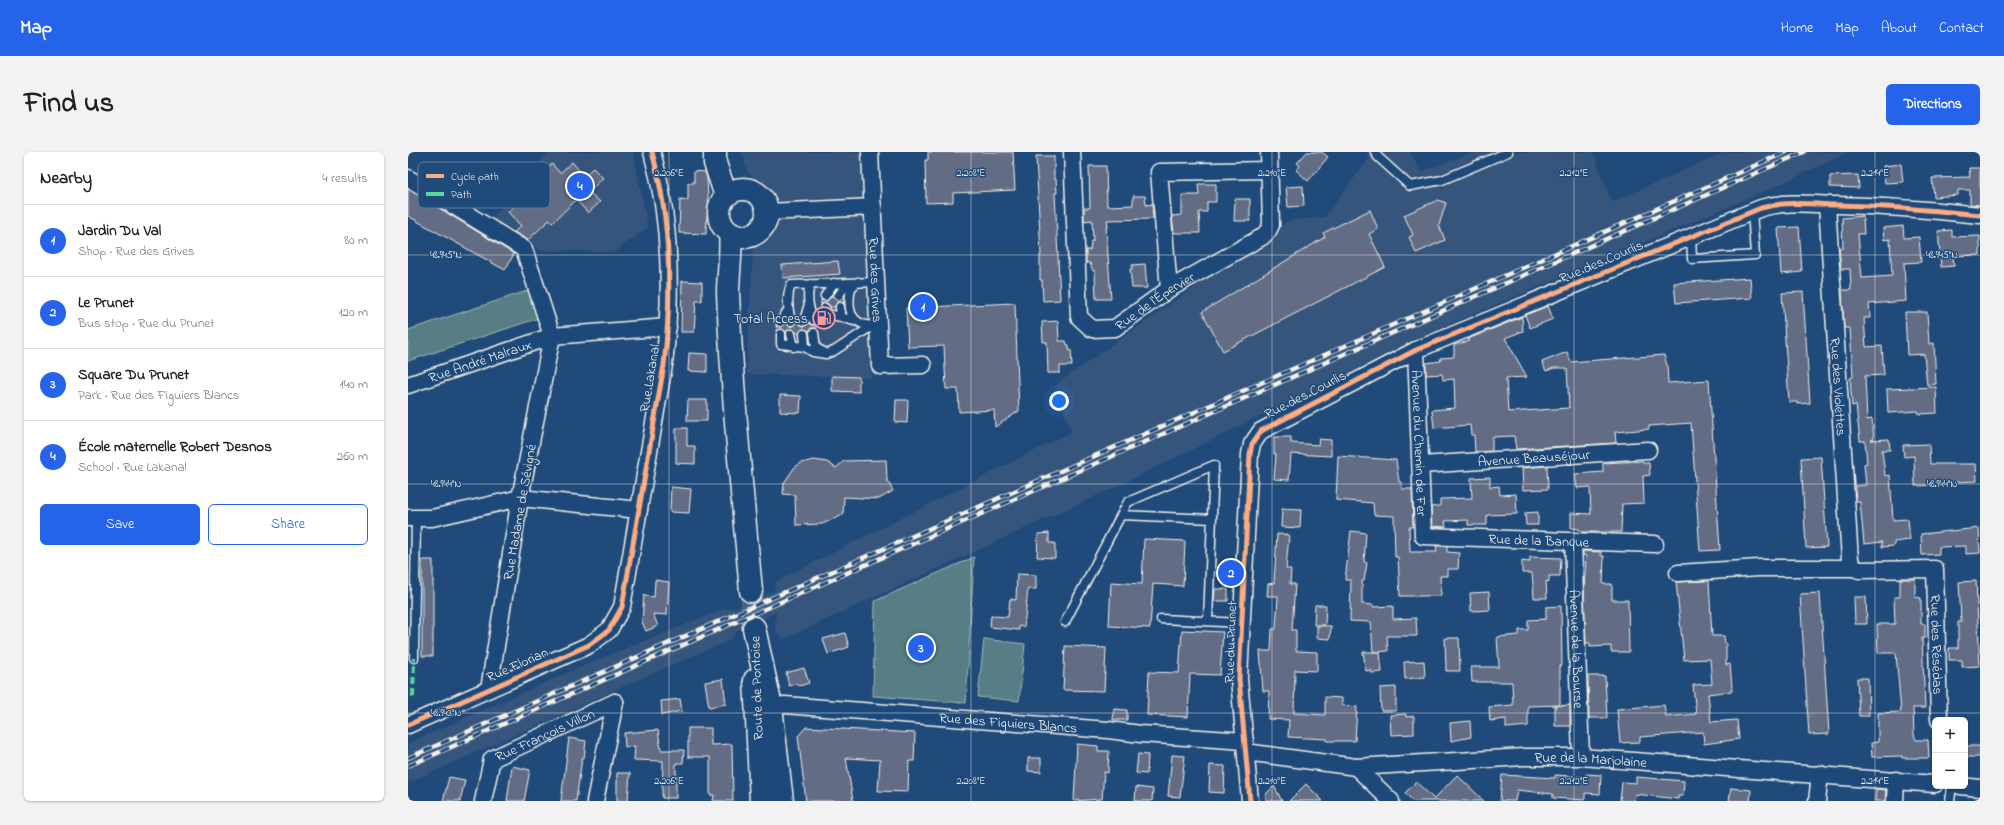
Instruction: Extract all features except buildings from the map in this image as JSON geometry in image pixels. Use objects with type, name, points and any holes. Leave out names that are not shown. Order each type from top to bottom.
[{"type":"main road","points":[[715,152],[715,163],[735,193]]},
{"type":"main road","points":[[725,152],[735,193]]},
{"type":"main road","points":[[752,191],[760,196],[765,203],[767,212],[766,222],[760,230],[751,236],[740,237],[730,233],[722,225],[719,215],[721,205],[735,193],[752,191]]},
{"type":"main road","points":[[730,233],[731,252],[728,292],[738,450],[751,591]]},
{"type":"main road","points":[[733,360],[743,294],[746,253],[751,236]]},
{"type":"main road","name":"Route de Pontoise","points":[[761,801],[756,717],[754,628],[771,707],[782,801]]},
{"type":"street","name":"Rue Lakanal","points":[[622,607],[664,365],[668,327],[668,254],[660,180],[652,152]]},
{"type":"street","name":"Rue des Grives","points":[[870,152],[876,282],[875,324],[880,366],[923,365]]},
{"type":"street","name":"Rue de l'Épervier","points":[[1072,152],[1079,317],[1092,329],[1115,328],[1169,289],[1262,237],[1271,225],[1269,170]]},
{"type":"street","points":[[1169,289],[1159,172],[1269,170],[1269,152]]},
{"type":"street","points":[[408,178],[418,184]]},
{"type":"street","name":"Rue des Courlis","points":[[1255,437],[1266,427],[1416,350],[1752,211],[1777,204],[1827,204],[1901,207],[1980,215]]},
{"type":"street","name":"Rue des Violettes","points":[[1827,204],[1850,560],[1854,568]]},
{"type":"street","points":[[767,212],[873,207]]},
{"type":"street","points":[[457,208],[524,249],[552,336]]},
{"type":"street","name":"Rue André Malraux","points":[[408,385],[552,336],[668,327]]},
{"type":"street","name":"Rue Madame de Sévigné","points":[[489,689],[520,498],[552,336]]},
{"type":"street","name":"Avenue du Chemin de Fer","points":[[1416,350],[1423,536]]},
{"type":"street","name":"Rue du Prunet","points":[[1250,801],[1239,680],[1250,454],[1255,437]]},
{"type":"street","name":"Avenue Beauséjour","points":[[1421,465],[1648,450]]},
{"type":"street","points":[[412,518],[432,518],[520,498],[639,510]]},
{"type":"street","name":"Rue de la Banque","points":[[1423,536],[1655,544]]},
{"type":"street","name":"Avenue de la Bourse","points":[[1573,541],[1581,757]]},
{"type":"street","points":[[1678,574],[1759,568],[1854,568]]},
{"type":"street","name":"Rue des Résédas","points":[[1854,568],[1859,570],[1934,569],[1939,717]]},
{"type":"street","name":"Rue Florian","points":[[408,725],[588,645],[609,630],[622,607]]},
{"type":"street","name":"Rue François Villon","points":[[483,801],[492,759],[615,702],[595,801]]},
{"type":"street","name":"Rue des Figuiers Blancs","points":[[771,707],[785,705],[1108,730],[1245,747]]},
{"type":"street","name":"Rue de la Marjolaine","points":[[1245,747],[1356,767],[1524,757],[1581,757],[1932,784]]},
{"type":"street","points":[[1356,767],[1391,801]]},
{"type":"street","points":[[1818,801],[1820,774]]},
{"type":"street","points":[[1895,801],[1896,780]]},
{"type":"street","points":[[1968,787],[1980,788]]},
{"type":"lane","points":[[1375,152],[1378,157],[1410,186],[1442,180],[1508,152]]},
{"type":"lane","points":[[1691,236],[1692,259],[1755,255],[1752,211]]},
{"type":"lane","points":[[854,321],[851,312],[850,294],[851,288],[858,282]]},
{"type":"lane","points":[[791,322],[788,310],[788,293],[791,285],[876,282]]},
{"type":"lane","points":[[825,296],[834,283]]},
{"type":"lane","points":[[839,295],[847,283]]},
{"type":"lane","points":[[804,321],[808,307],[808,289],[811,284]]},
{"type":"lane","points":[[808,307],[813,320]]},
{"type":"lane","points":[[840,307],[841,317]]},
{"type":"lane","points":[[825,308],[827,314],[854,321],[862,325],[875,324]]},
{"type":"lane","points":[[780,322],[788,310]]},
{"type":"lane","points":[[781,334],[781,344],[794,347],[805,347],[813,352],[826,354],[875,324]]},
{"type":"lane","points":[[814,333],[816,348],[826,354]]},
{"type":"lane","points":[[792,334],[794,347]]},
{"type":"lane","points":[[804,334],[805,347]]},
{"type":"lane","points":[[1064,622],[1128,502],[1214,465],[1208,621]]},
{"type":"lane","points":[[1121,515],[1212,519]]},
{"type":"lane","points":[[412,518],[414,658]]},
{"type":"lane","points":[[1162,619],[1242,623]]},
{"type":"lane","points":[[1950,801],[1952,789]]},
{"type":"shaded area","points":[[548,152],[633,152],[648,227],[615,252],[541,250],[527,242],[516,230],[491,219],[500,208],[550,208],[550,162],[539,162]]},
{"type":"shaded area","points":[[742,152],[863,152],[872,378],[746,374],[753,248],[775,228],[774,197],[748,173]]},
{"type":"shaded area","points":[[1366,152],[1410,152],[1421,172],[1473,152],[1593,152],[1612,202],[1725,152],[1849,152],[1761,193],[1436,330],[1116,487],[784,639],[776,632],[775,613],[739,629],[729,641],[692,656],[408,783],[408,743],[592,662],[724,609],[733,608],[775,590],[775,582],[1071,432],[1055,385],[1288,221],[1325,217],[1369,158]]},
{"type":"green space","points":[[530,290],[539,318],[408,361],[408,330]]},
{"type":"green space","points":[[974,557],[966,703],[873,696],[875,601]]},
{"type":"green space","points":[[984,639],[1025,644],[1019,701],[978,697]]},
{"type":"tunnel","points":[[751,591],[754,628]]},
{"type":"railway","points":[[408,758],[1786,152]]},
{"type":"railway","points":[[408,766],[1804,152]]},
{"type":"marked path","points":[[413,697],[414,658]]},
{"type":"cycle path","points":[[408,725],[589,645],[609,630],[622,607],[664,365],[667,339],[669,285],[666,231],[663,204],[652,152]]},
{"type":"cycle path","points":[[1250,801],[1239,679],[1250,454],[1252,444],[1261,431],[1416,350],[1761,208],[1779,204],[1808,204],[1891,207],[1980,215]]},
{"type":"place","name":"École maternelle Robert Desnos","points":[[580,186]]},
{"type":"place","name":"Jardin Du Val","points":[[923,307]]},
{"type":"place","name":"Total Access","points":[[824,318]]},
{"type":"place","name":"Le Prunet","points":[[1231,573]]},
{"type":"place","name":"Square Du Prunet","points":[[921,648]]}]
